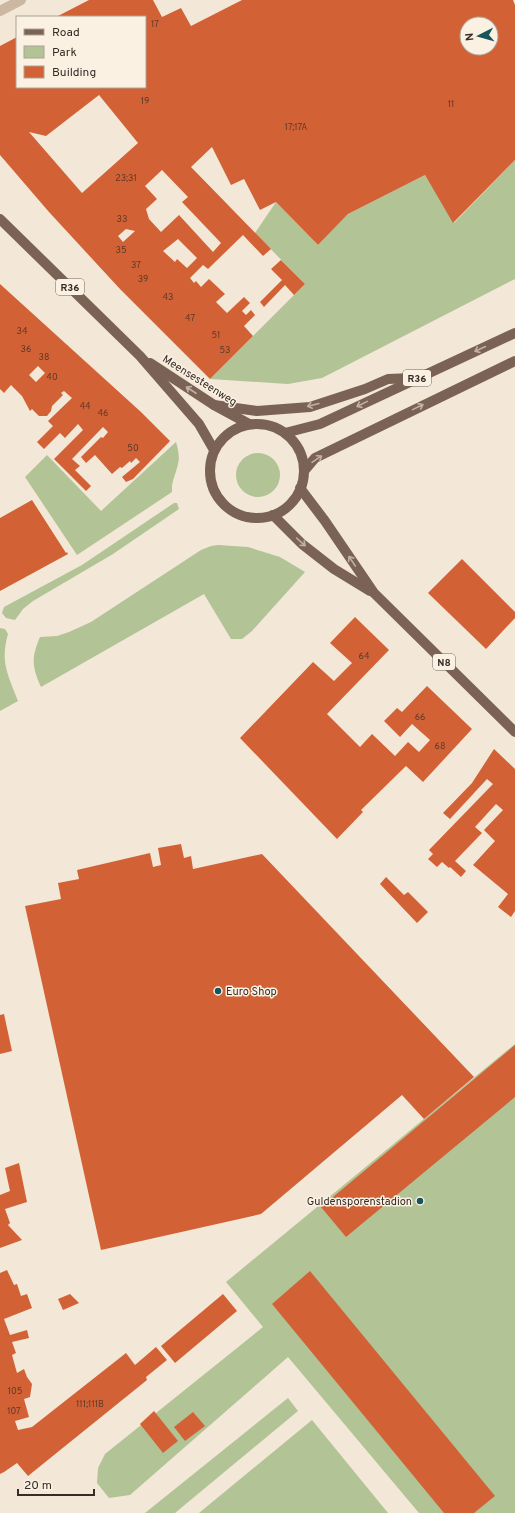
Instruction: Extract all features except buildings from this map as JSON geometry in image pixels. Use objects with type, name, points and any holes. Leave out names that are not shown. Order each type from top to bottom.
[{"type":"main road","name":"Meensesteenweg","points":[[0,219],[140,356],[199,424],[214,450]]},
{"type":"main road","name":"R36","points":[[285,433],[320,424],[515,333]]},
{"type":"main road","name":"Meensesteenweg","points":[[140,356],[214,406],[249,424]]},
{"type":"main road","name":"R36","points":[[304,471],[315,458],[515,361]]},
{"type":"main road","name":"R36","points":[[214,406],[257,411],[310,407],[365,389],[388,379],[417,378]]},
{"type":"main road","name":"R36","points":[[249,424],[270,425],[285,433],[299,450],[304,471],[296,497],[286,508],[273,515],[255,518],[235,513],[222,503],[215,493],[210,470],[214,450],[224,437],[231,431],[249,424]]},
{"type":"main road","name":"N8","points":[[300,488],[325,521],[374,593],[515,732]]},
{"type":"main road","name":"N8","points":[[273,515],[302,544],[334,569],[374,593]]},
{"type":"street","points":[[0,11],[21,0]]},
{"type":"green space","points":[[515,160],[515,279],[322,378],[288,384],[210,379],[305,284],[255,233],[276,202],[318,245],[348,214],[425,175],[454,223]]},
{"type":"green space","points":[[176,442],[179,459],[173,481],[172,492],[77,555],[25,477],[47,455],[101,511]]},
{"type":"green space","points":[[254,453],[262,453],[267,454],[274,459],[279,466],[279,484],[274,491],[267,496],[254,497],[246,494],[239,487],[236,479],[236,471],[239,463],[246,456]]},
{"type":"green space","points":[[174,503],[177,503],[179,509],[113,554],[33,601],[23,609],[15,620],[6,618],[2,613],[4,607],[82,565]]},
{"type":"green space","points":[[218,545],[248,547],[280,557],[305,572],[252,631],[242,639],[231,639],[204,594],[41,687],[34,668],[35,651],[40,637],[57,636],[91,622],[201,550]]},
{"type":"green space","points":[[0,628],[5,629],[8,634],[5,653],[6,668],[18,701],[0,711]]},
{"type":"green space","name":"Guldensporenstadion","points":[[515,1044],[515,1513],[419,1513],[288,1357],[130,1495],[109,1498],[97,1483],[98,1468],[105,1454],[263,1327],[226,1282]]},
{"type":"green space","points":[[288,1398],[298,1411],[175,1513],[145,1513]]},
{"type":"green space","points":[[312,1420],[388,1513],[199,1513]]},
{"type":"place","name":"Euro Shop","points":[[218,991]]},
{"type":"place","name":"Guldensporenstadion","points":[[420,1201]]}]
